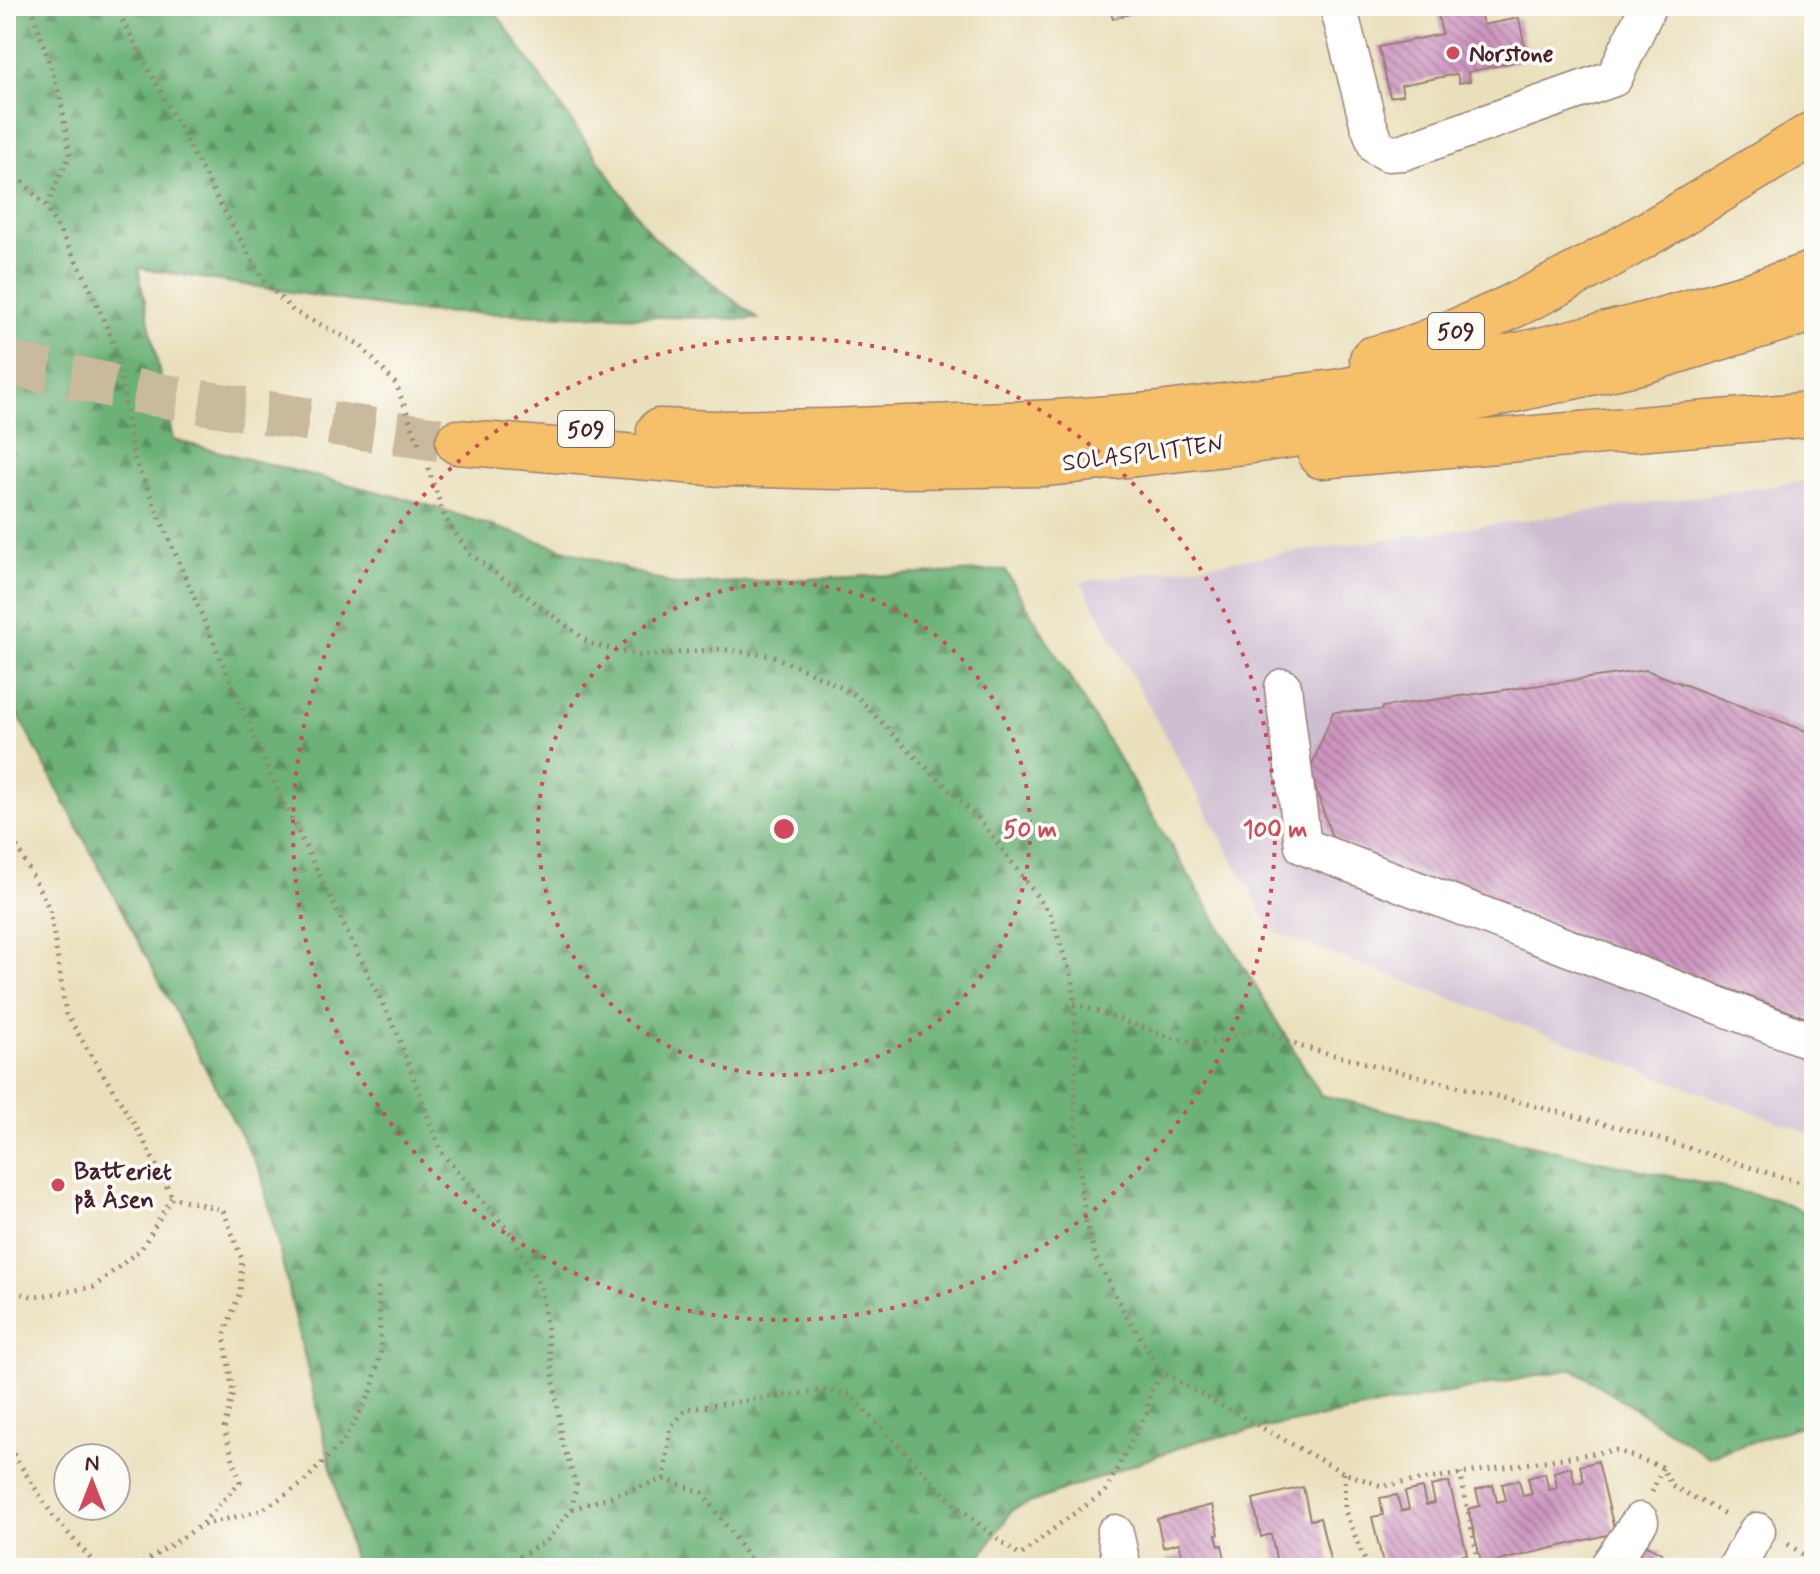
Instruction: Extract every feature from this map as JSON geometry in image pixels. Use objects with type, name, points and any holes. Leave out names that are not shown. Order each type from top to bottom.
[{"type":"highway","name":"509","points":[[1057,422],[1333,370],[1423,344],[1503,312],[1618,252],[1814,133]]},
{"type":"highway","name":"SOLASPLITTEN","points":[[1814,273],[1750,295],[1636,327],[1527,353],[1342,391],[1151,415],[1057,422],[716,433],[596,429],[457,430],[721,464],[836,467],[1047,464],[1348,427],[1644,361],[1814,309]]},
{"type":"highway","name":"509","points":[[1047,464],[1242,462],[1814,414]]},
{"type":"street","points":[[1338,6],[1372,135],[1377,147],[1388,153],[1403,152],[1614,78],[1648,6]]},
{"type":"street","points":[[1283,687],[1303,846],[1814,1042]]},
{"type":"street","points":[[1607,1568],[1640,1521]]},
{"type":"street","points":[[1736,1568],[1757,1531]]},
{"type":"street","points":[[1115,1533],[1123,1568]]},
{"type":"path","points":[[31,6],[60,96],[70,155],[46,207]]},
{"type":"path","points":[[115,6],[264,281],[293,311],[359,344],[396,384],[445,518],[470,554],[591,644],[640,656],[720,649],[773,656],[823,678],[857,696],[982,822],[1050,914],[1073,981],[1075,1123],[1084,1213],[1095,1256],[1127,1317],[1163,1373],[1344,1473],[1382,1486],[1615,1450],[1662,1467],[1672,1486],[1757,1531]]},
{"type":"path","points":[[6,164],[46,207],[86,279],[115,346],[134,458],[275,785],[397,1033],[441,1152],[511,1234],[541,1288],[562,1441],[576,1484],[572,1509],[547,1540],[502,1568]]},
{"type":"path","points":[[6,825],[50,910],[66,1014],[139,1132],[172,1197],[223,1210],[242,1259],[240,1292],[224,1335],[233,1393],[224,1429],[240,1482],[200,1526],[136,1568]]},
{"type":"path","points":[[1074,1003],[1172,1038],[1202,1044],[1225,1041],[1246,1031],[1263,1031],[1303,1047],[1637,1132],[1814,1187]]},
{"type":"path","points":[[6,1290],[35,1297],[94,1287],[142,1248],[172,1197]]},
{"type":"path","points":[[200,1526],[262,1510],[302,1484],[344,1440],[371,1393],[378,1365],[381,1351],[378,1287]]},
{"type":"path","points":[[664,1479],[671,1427],[686,1409],[829,1390],[850,1395],[957,1507],[1020,1556],[1105,1492],[1147,1412],[1150,1392],[1163,1373]]},
{"type":"path","points":[[6,1440],[53,1516],[99,1568]]},
{"type":"path","points":[[1344,1473],[1345,1511],[1368,1568]]},
{"type":"path","points":[[1460,1473],[1480,1568]]},
{"type":"path","points":[[572,1509],[664,1479],[703,1493],[756,1568]]},
{"type":"shaded area","points":[[1814,480],[1814,1135],[1272,931],[1081,582]]},
{"type":"green space","points":[[6,6],[491,6],[651,235],[758,319],[419,312],[138,268],[173,440],[418,502],[675,585],[1005,570],[1321,1095],[1773,1199],[1814,1216],[1814,1421],[1709,1457],[1573,1369],[1197,1441],[1013,1509],[973,1568],[355,1568],[261,1173],[6,692]]},
{"type":"building","points":[[1109,6],[1151,6],[1151,7],[1113,19]]},
{"type":"building","name":"Norstone","points":[[1436,6],[1479,6],[1483,25],[1519,18],[1527,59],[1468,72],[1470,81],[1459,83],[1457,74],[1401,85],[1403,95],[1390,97],[1379,47],[1442,34]]},
{"type":"building","points":[[1646,670],[1814,734],[1814,1021],[1332,838],[1310,770],[1333,712],[1382,710],[1383,707]]},
{"type":"building","points":[[1598,1461],[1615,1533],[1482,1565],[1468,1509],[1480,1506],[1476,1490],[1493,1485],[1497,1502],[1506,1500],[1502,1484],[1519,1480],[1523,1496],[1532,1494],[1528,1478],[1545,1473],[1549,1490],[1557,1488],[1554,1472],[1571,1467],[1575,1484],[1584,1481],[1580,1466]]},
{"type":"building","points":[[1449,1482],[1467,1554],[1408,1568],[1384,1568],[1372,1517],[1383,1515],[1380,1498],[1397,1495],[1401,1511],[1409,1509],[1405,1492],[1422,1488],[1426,1505],[1435,1503],[1431,1486]]},
{"type":"building","points":[[1303,1487],[1310,1520],[1320,1518],[1332,1568],[1278,1568],[1271,1534],[1261,1537],[1253,1499]]},
{"type":"building","points":[[1212,1505],[1219,1534],[1216,1535],[1219,1546],[1222,1545],[1227,1568],[1168,1568],[1166,1559],[1182,1555],[1179,1543],[1163,1547],[1157,1519]]},
{"type":"building","points":[[1638,1540],[1662,1553],[1653,1568],[1622,1568]]},
{"type":"tunnel","points":[[6,363],[135,391],[458,442]]},
{"type":"place","name":"Norstone","points":[[1453,53]]},
{"type":"place","name":"Batteriet på Åsen","points":[[58,1185]]}]
